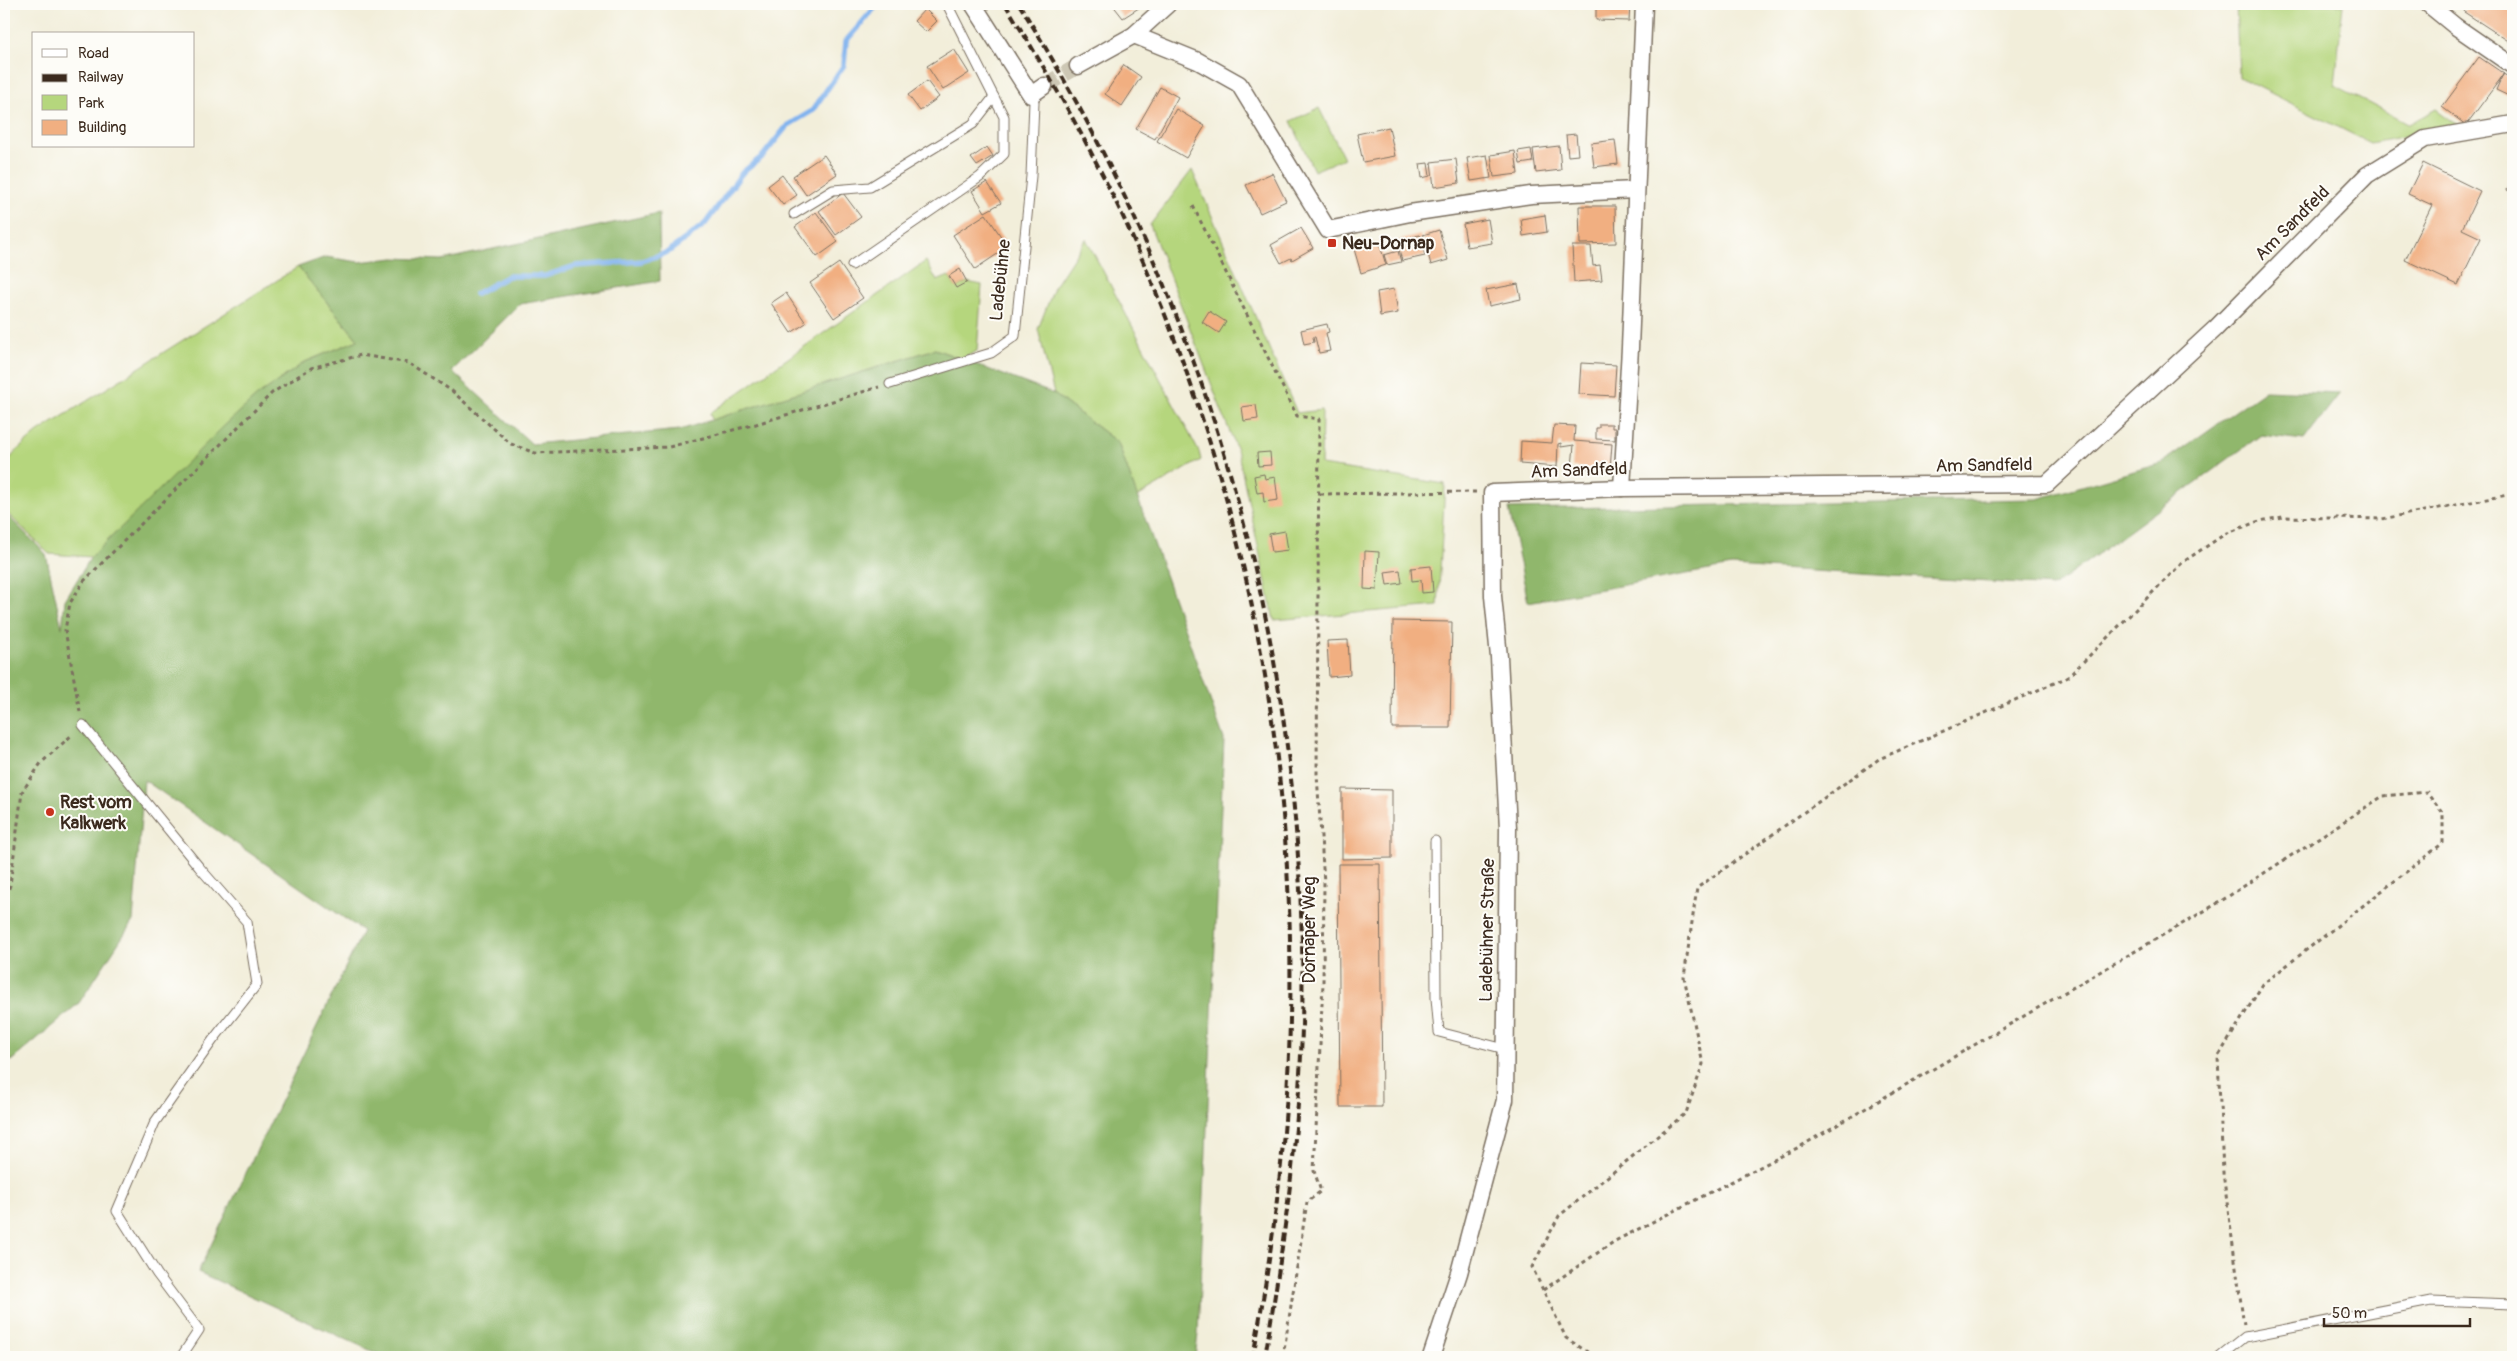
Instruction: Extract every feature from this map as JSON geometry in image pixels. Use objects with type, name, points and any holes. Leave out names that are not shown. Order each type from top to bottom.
[{"type":"street","name":"Ladebühne","points":[[973,4],[1031,95]]},
{"type":"street","points":[[1078,66],[1134,35],[1168,4]]},
{"type":"street","points":[[1622,488],[1630,348],[1644,4]]},
{"type":"street","points":[[2428,4],[2455,26],[2513,66]]},
{"type":"street","points":[[1134,35],[1198,62],[1239,84],[1328,230],[1410,213],[1531,195],[1635,190]]},
{"type":"street","points":[[1031,95],[1044,86]]},
{"type":"street","name":"Am Sandfeld","points":[[1492,492],[1622,488],[2047,484],[2216,328],[2367,175],[2425,139],[2513,124]]},
{"type":"street","name":"Ladebühner Straße","points":[[1431,1357],[1459,1273],[1505,1100],[1508,828],[1499,657],[1493,596],[1492,492]]},
{"type":"lane","points":[[852,265],[980,177],[1004,154],[1004,116],[947,4]]},
{"type":"lane","name":"Ladebühne","points":[[890,384],[991,353],[1015,336],[1031,176],[1034,102],[1031,95]]},
{"type":"lane","points":[[794,214],[833,190],[870,187],[973,124],[994,97]]},
{"type":"lane","points":[[82,725],[199,867],[248,922],[257,984],[213,1040],[155,1122],[117,1211],[157,1274],[199,1330],[181,1357]]},
{"type":"lane","points":[[1435,841],[1436,998],[1439,1032],[1505,1049]]},
{"type":"lane","points":[[2220,1357],[2245,1337],[2430,1301],[2513,1304]]},
{"type":"path","points":[[1192,206],[1297,416],[1319,419],[1320,494],[1492,492]]},
{"type":"path","points":[[4,904],[10,886],[22,792],[41,762],[82,725],[65,630],[70,604],[84,581],[272,393],[311,368],[361,355],[409,363],[452,391],[511,444],[535,453],[669,447],[756,424],[890,384]]},
{"type":"path","name":"Dornaper Weg","points":[[1283,1357],[1307,1202],[1321,1191],[1314,1171],[1323,983],[1324,883],[1317,774],[1317,610],[1320,494]]},
{"type":"path","points":[[1595,1357],[1566,1338],[1532,1267],[1559,1216],[1686,1113],[1703,1064],[1684,977],[1697,888],[1879,759],[2068,677],[2183,562],[2225,534],[2259,520],[2283,517],[2382,519],[2513,494]]},
{"type":"path","points":[[1543,1290],[1615,1241],[1801,1146],[2218,903],[2383,796],[2426,792],[2443,813],[2443,843],[2264,984],[2218,1057],[2223,1173],[2245,1337]]},
{"type":"green space","points":[[2236,4],[2343,4],[2335,85],[2409,124],[2436,109],[2459,126],[2370,143],[2239,77]]},
{"type":"green space","points":[[1319,108],[1344,158],[1314,171],[1291,121]]},
{"type":"green space","points":[[1192,170],[1297,413],[1322,410],[1321,465],[1445,484],[1438,606],[1274,620],[1238,453],[1150,225]]},
{"type":"green space","points":[[659,213],[660,281],[520,304],[452,371],[532,444],[680,430],[935,349],[1054,394],[1118,443],[1224,739],[1198,1334],[1195,1357],[385,1357],[198,1272],[363,931],[144,780],[133,921],[79,1003],[4,1067],[4,512],[46,554],[62,628],[65,600],[91,557],[224,426],[257,396],[305,362],[358,340],[298,267],[326,257],[359,262],[394,258],[442,260]]},
{"type":"green space","points":[[1086,239],[1199,452],[1201,460],[1137,497],[1118,443],[1054,394],[1038,329],[1054,288]]},
{"type":"green space","points":[[926,261],[937,281],[949,276],[956,288],[967,282],[982,285],[977,351],[962,359],[935,349],[712,420],[710,413]]},
{"type":"green space","points":[[298,267],[358,340],[305,362],[257,396],[91,557],[49,554],[4,510],[4,482],[7,465],[17,451],[38,432]]},
{"type":"green space","points":[[2265,390],[2340,393],[2304,440],[2261,435],[2054,586],[1732,566],[1528,602],[1509,509],[2037,499],[2162,463]]},
{"type":"building","points":[[1112,4],[1145,4],[1123,18]]},
{"type":"building","points":[[1596,4],[1630,4],[1629,21],[1596,20]]},
{"type":"building","points":[[2469,4],[2502,4],[2513,11],[2513,44],[2464,12]]},
{"type":"building","points":[[925,9],[937,21],[926,32],[914,21]]},
{"type":"building","points":[[954,49],[969,73],[943,90],[927,66]]},
{"type":"building","points":[[2479,57],[2504,74],[2466,125],[2442,107]]},
{"type":"building","points":[[1124,65],[1141,77],[1122,106],[1105,94]]},
{"type":"building","points":[[2503,74],[2513,79],[2513,98],[2496,90]]},
{"type":"building","points":[[927,81],[939,97],[920,111],[908,95]]},
{"type":"building","points":[[1160,87],[1178,97],[1155,139],[1136,129]]},
{"type":"building","points":[[1176,109],[1205,126],[1186,158],[1157,141]]},
{"type":"building","points":[[1389,127],[1395,156],[1363,162],[1357,134]]},
{"type":"building","points":[[1576,134],[1578,155],[1568,156],[1566,135]]},
{"type":"building","points":[[1615,140],[1618,164],[1594,167],[1591,143]]},
{"type":"building","points":[[1559,146],[1561,170],[1536,173],[1533,149]]},
{"type":"building","points":[[987,147],[993,156],[977,166],[971,158]]},
{"type":"building","points":[[1531,149],[1533,162],[1520,164],[1518,151]]},
{"type":"building","points":[[1515,151],[1518,174],[1494,177],[1491,155]]},
{"type":"building","points":[[824,155],[837,174],[806,195],[793,176]]},
{"type":"building","points":[[1487,155],[1491,178],[1471,181],[1467,158]]},
{"type":"building","points":[[1456,159],[1459,183],[1434,187],[1431,162]]},
{"type":"building","points":[[1428,163],[1430,176],[1422,178],[1420,164]]},
{"type":"building","points":[[2423,163],[2480,191],[2462,229],[2481,238],[2458,285],[2405,260],[2432,205],[2408,194]]},
{"type":"building","points":[[1272,173],[1286,201],[1260,213],[1246,185]]},
{"type":"building","points":[[782,175],[797,195],[783,205],[768,186]]},
{"type":"building","points":[[2513,175],[2513,193],[2507,190]]},
{"type":"building","points":[[987,182],[1001,203],[985,212],[972,191]]},
{"type":"building","points":[[843,193],[861,217],[836,235],[819,211]]},
{"type":"building","points":[[1579,206],[1615,206],[1616,243],[1580,244]]},
{"type":"building","points":[[816,212],[838,242],[817,257],[795,227]]},
{"type":"building","points":[[986,214],[1008,247],[975,269],[953,235]]},
{"type":"building","points":[[1545,215],[1547,232],[1523,236],[1521,219]]},
{"type":"building","points":[[1488,219],[1492,243],[1467,247],[1463,224]]},
{"type":"building","points":[[1301,228],[1313,248],[1292,260],[1291,258],[1281,263],[1271,245]]},
{"type":"building","points":[[1439,230],[1448,260],[1431,265],[1423,235]]},
{"type":"building","points":[[1420,235],[1425,256],[1402,261],[1397,241]]},
{"type":"building","points":[[1379,242],[1386,265],[1361,273],[1354,249]]},
{"type":"building","points":[[1572,246],[1591,246],[1593,266],[1600,265],[1602,280],[1574,282]]},
{"type":"building","points":[[1398,251],[1401,262],[1387,265],[1384,255]]},
{"type":"building","points":[[839,263],[863,298],[834,318],[810,283]]},
{"type":"building","points":[[960,269],[967,282],[956,288],[949,276]]},
{"type":"building","points":[[1518,284],[1521,299],[1489,306],[1486,290]]},
{"type":"building","points":[[1394,289],[1398,313],[1380,316],[1377,292]]},
{"type":"building","points":[[786,293],[806,323],[791,333],[771,303]]},
{"type":"building","points":[[1209,311],[1226,322],[1219,333],[1202,322]]},
{"type":"building","points":[[1327,324],[1329,332],[1326,333],[1330,351],[1319,353],[1315,337],[1313,337],[1314,342],[1304,344],[1301,330]]},
{"type":"building","points":[[1581,363],[1616,365],[1614,396],[1579,394]]},
{"type":"building","points":[[1256,405],[1258,419],[1244,421],[1242,407]]},
{"type":"building","points":[[1599,424],[1612,424],[1612,428],[1615,428],[1615,440],[1596,439],[1596,428],[1599,428]]},
{"type":"building","points":[[1554,425],[1575,426],[1574,441],[1612,444],[1610,470],[1572,467],[1574,445],[1561,447],[1561,443],[1558,444],[1557,467],[1520,464],[1521,441],[1552,443]]},
{"type":"building","points":[[1270,452],[1271,465],[1258,466],[1257,453]]},
{"type":"building","points":[[1264,474],[1265,479],[1275,477],[1278,500],[1264,502],[1263,492],[1257,493],[1254,476]]},
{"type":"building","points":[[1285,531],[1288,550],[1272,552],[1269,534]]},
{"type":"building","points":[[1365,551],[1379,552],[1377,590],[1364,589]]},
{"type":"building","points":[[1431,566],[1433,592],[1422,593],[1421,580],[1412,581],[1411,568]]},
{"type":"building","points":[[1400,570],[1402,583],[1387,585],[1385,572]]},
{"type":"building","points":[[1393,621],[1452,622],[1450,728],[1392,728]]},
{"type":"building","points":[[1348,640],[1350,675],[1329,677],[1327,641]]},
{"type":"building","points":[[1342,789],[1392,790],[1392,858],[1342,859]]},
{"type":"building","points":[[1338,864],[1380,864],[1382,1107],[1340,1107]]},
{"type":"waterway","points":[[476,294],[508,276],[545,276],[575,266],[642,261],[668,252],[705,224],[742,173],[763,156],[787,126],[812,111],[844,65],[846,41],[878,4]]},
{"type":"tunnel","points":[[1044,86],[1078,66]]},
{"type":"railway","points":[[1005,4],[1053,84],[1098,165],[1125,221],[1165,316],[1200,412],[1229,511],[1253,611],[1271,712],[1283,814],[1289,916],[1290,1019],[1283,1147],[1273,1231],[1253,1357]]},
{"type":"railway","points":[[1019,4],[1087,122],[1146,243],[1195,367],[1236,494],[1267,624],[1288,756],[1300,891],[1302,1027],[1294,1151],[1265,1357]]},
{"type":"place","name":"Neu-Dornap","points":[[1332,243]]},
{"type":"place","name":"Rest vom Kalkwerk","points":[[50,812]]}]
